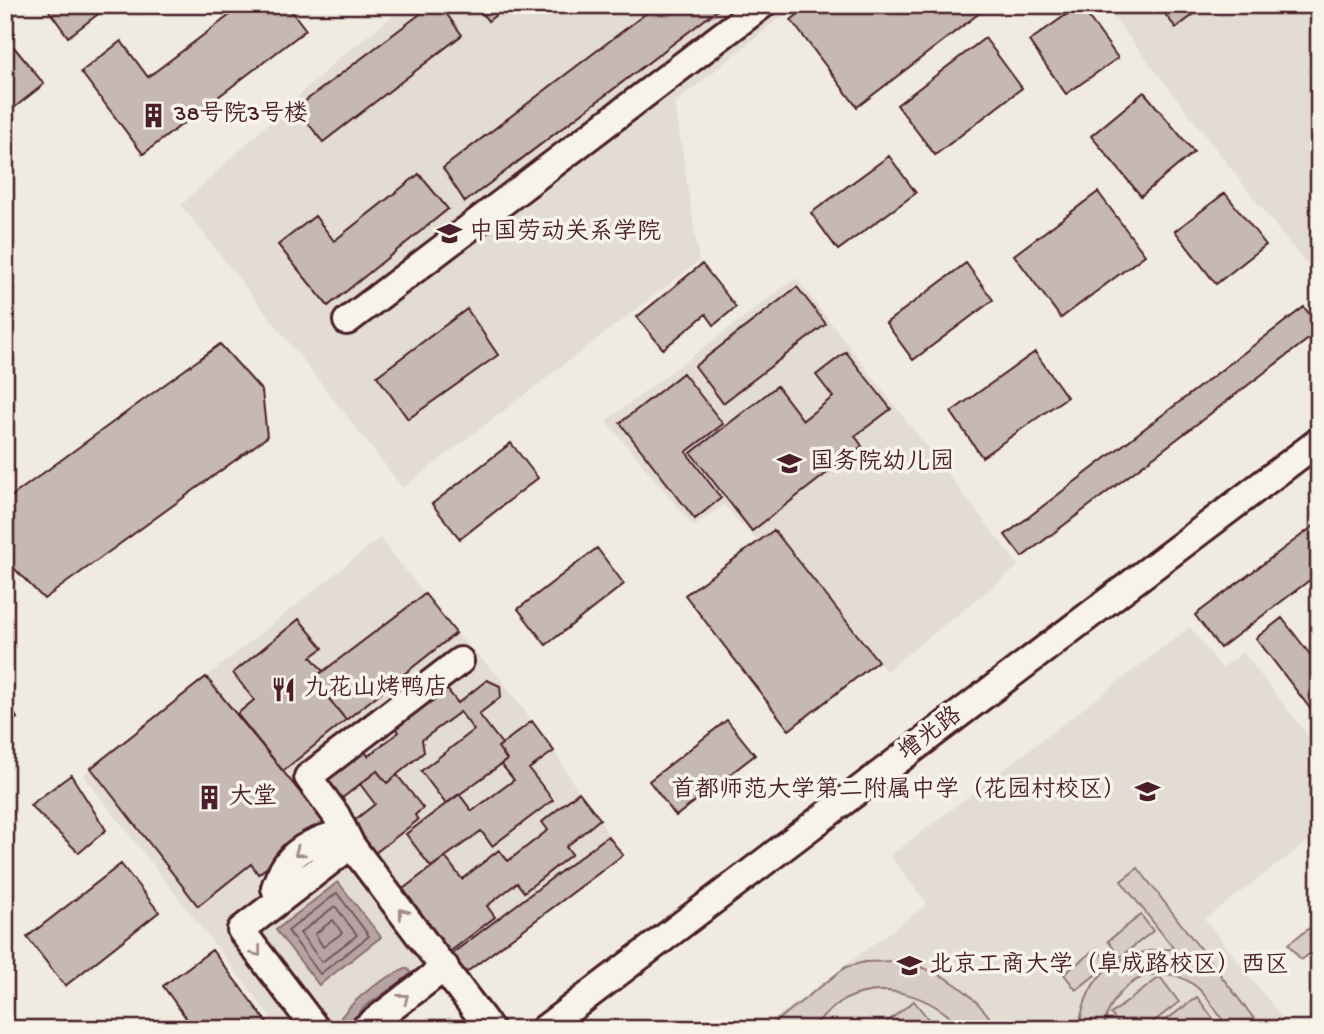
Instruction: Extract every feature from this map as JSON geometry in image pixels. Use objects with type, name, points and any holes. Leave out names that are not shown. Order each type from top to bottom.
[{"type":"street","points":[[347,321],[762,5]]},
{"type":"street","name":"增光路","points":[[544,1029],[1319,440]]},
{"type":"street","points":[[460,661],[308,776],[336,815],[351,845],[490,1029]]},
{"type":"street","points":[[316,1029],[240,930],[351,845]]},
{"type":"street","points":[[364,1029],[445,967]]},
{"type":"shaded area","name":"中国劳动关系学院","points":[[407,5],[796,5],[675,103],[699,261],[403,488],[181,205],[338,59]]},
{"type":"shaded area","points":[[1104,5],[1319,5],[1319,279],[1280,232]]},
{"type":"shaded area","name":"国务院幼儿园","points":[[796,278],[1019,566],[886,671],[774,530],[757,541],[724,505],[694,527],[606,421]]},
{"type":"shaded area","points":[[380,538],[456,633],[501,679],[554,751],[623,855],[386,1029],[280,1029],[83,775]]},
{"type":"shaded area","name":"首都师范大学第二附属中学（花园村校区）","points":[[1190,627],[1222,668],[1243,652],[1319,750],[1319,833],[1205,919],[1291,1029],[761,1029],[927,904],[890,856]]},
{"type":"shaded area","points":[[1138,868],[1262,1029],[1229,1029],[1199,989],[1179,977],[1165,974],[1150,975],[1125,988],[1108,1013],[1104,1029],[1079,1029],[1089,992],[1108,968],[1137,953],[1174,949],[1121,881]]},
{"type":"shaded area","points":[[1141,915],[1153,931],[1120,957],[1108,941]]},
{"type":"shaded area","points":[[1319,921],[1319,947],[1301,960],[1288,944]]},
{"type":"shaded area","points":[[1097,948],[1109,964],[1076,990],[1064,974]]},
{"type":"shaded area","points":[[900,961],[931,971],[956,984],[978,1003],[998,1029],[963,1029],[924,1000],[877,991],[844,1000],[805,1029],[766,1029],[846,967],[865,962]]},
{"type":"shaded area","points":[[1160,977],[1179,1002],[1144,1029],[1122,1029],[1111,1014]]},
{"type":"shaded area","points":[[1197,997],[1221,1029],[1154,1029]]},
{"type":"shaded area","points":[[914,1001],[936,1029],[878,1029]]},
{"type":"water","points":[[338,882],[381,937],[319,985],[276,930]]},
{"type":"water","points":[[407,968],[412,974],[364,1007],[348,1027],[341,1017],[355,1001],[379,983]]},
{"type":"building","points":[[45,5],[110,5],[68,37]]},
{"type":"building","name":"38号院3号楼","points":[[243,5],[287,5],[306,30],[143,154],[81,72],[121,41],[148,77]]},
{"type":"building","points":[[432,5],[440,5],[462,35],[323,142],[296,108]]},
{"type":"building","points":[[476,5],[509,5],[488,21]]},
{"type":"building","points":[[657,5],[724,5],[465,202],[443,168]]},
{"type":"building","points":[[810,5],[990,5],[857,107],[791,20]]},
{"type":"building","points":[[1080,5],[1118,58],[1066,94],[1029,41]]},
{"type":"building","points":[[1158,5],[1206,5],[1176,28]]},
{"type":"building","points":[[5,36],[44,84],[5,115]]},
{"type":"building","points":[[985,38],[1022,88],[935,155],[897,105]]},
{"type":"building","points":[[1144,92],[1194,152],[1141,196],[1091,136]]},
{"type":"building","points":[[889,156],[916,193],[838,250],[811,213]]},
{"type":"building","points":[[419,174],[448,209],[328,306],[278,245],[315,216],[334,241]]},
{"type":"building","points":[[1098,192],[1145,255],[1061,318],[1014,255]]},
{"type":"building","points":[[1225,193],[1266,245],[1216,284],[1175,231]]},
{"type":"building","points":[[966,263],[993,300],[913,360],[886,323]]},
{"type":"building","points":[[702,264],[736,307],[714,325],[706,314],[663,349],[637,317]]},
{"type":"building","points":[[797,287],[826,324],[723,403],[695,366]]},
{"type":"building","points":[[1304,307],[1319,327],[1319,331],[1022,557],[1005,535]]},
{"type":"building","points":[[467,309],[498,355],[408,419],[377,376]]},
{"type":"building","points":[[220,344],[262,391],[267,437],[44,599],[5,559],[5,501]]},
{"type":"building","points":[[846,352],[891,409],[855,436],[862,446],[752,531],[691,453],[777,386],[803,420],[833,397],[816,375]]},
{"type":"building","points":[[1035,352],[1067,397],[982,457],[951,412]]},
{"type":"building","points":[[683,373],[723,424],[686,452],[721,498],[695,519],[620,423]]},
{"type":"building","points":[[511,443],[538,478],[460,539],[432,504]]},
{"type":"building","points":[[1319,522],[1319,573],[1220,648],[1195,615]]},
{"type":"building","points":[[774,530],[878,661],[789,730],[685,595]]},
{"type":"building","points":[[597,548],[624,584],[546,645],[518,609]]},
{"type":"building","points":[[425,594],[456,633],[346,720],[313,679]]},
{"type":"building","points":[[1282,618],[1319,666],[1319,720],[1256,638]]},
{"type":"building","name":"九花山烤鸭店","points":[[299,619],[323,648],[311,657],[323,671],[313,679],[346,720],[283,771],[237,714],[254,700],[233,673]]},
{"type":"building","name":"大堂","points":[[206,677],[326,824],[258,874],[251,864],[198,906],[91,768]]},
{"type":"building","points":[[487,680],[500,686],[501,697],[479,714],[502,744],[498,747],[507,760],[446,804],[421,771],[474,730],[460,712],[422,740],[424,752],[387,783],[377,771],[341,799],[325,779],[363,749],[368,756],[399,732],[392,723],[442,683],[458,703]]},
{"type":"building","points":[[5,699],[17,718],[5,728]]},
{"type":"building","points":[[727,720],[755,755],[676,816],[649,781]]},
{"type":"building","points":[[532,721],[554,751],[529,769],[553,800],[492,846],[481,831],[431,867],[406,834],[459,794],[472,811],[514,780],[501,764],[507,760],[498,747]]},
{"type":"building","points":[[377,771],[387,783],[397,775],[423,808],[415,815],[418,820],[375,853],[351,823],[375,804],[360,784]]},
{"type":"building","points":[[71,775],[106,830],[79,853],[30,805]]},
{"type":"building","points":[[579,792],[600,819],[566,847],[572,854],[524,892],[517,883],[487,906],[495,917],[447,954],[399,892],[445,857],[462,879],[499,850],[508,861],[548,830],[542,822]]},
{"type":"building","points":[[608,836],[623,855],[464,974],[450,955]]},
{"type":"building","points":[[121,864],[159,912],[65,986],[27,937]]},
{"type":"building","points":[[212,950],[272,1029],[194,1029],[163,986]]},
{"type":"place","name":"38号院3号楼","points":[[154,115]]},
{"type":"place","name":"中国劳动关系学院","points":[[449,233]]},
{"type":"place","name":"国务院幼儿园","points":[[790,463]]},
{"type":"place","name":"九花山烤鸭店","points":[[284,689]]},
{"type":"place","name":"首都师范大学第二附属中学（花园村校区）","points":[[1147,791]]},
{"type":"place","name":"大堂","points":[[209,798]]},
{"type":"place","name":"北京工商大学（阜成路校区）西区","points":[[909,966]]}]
